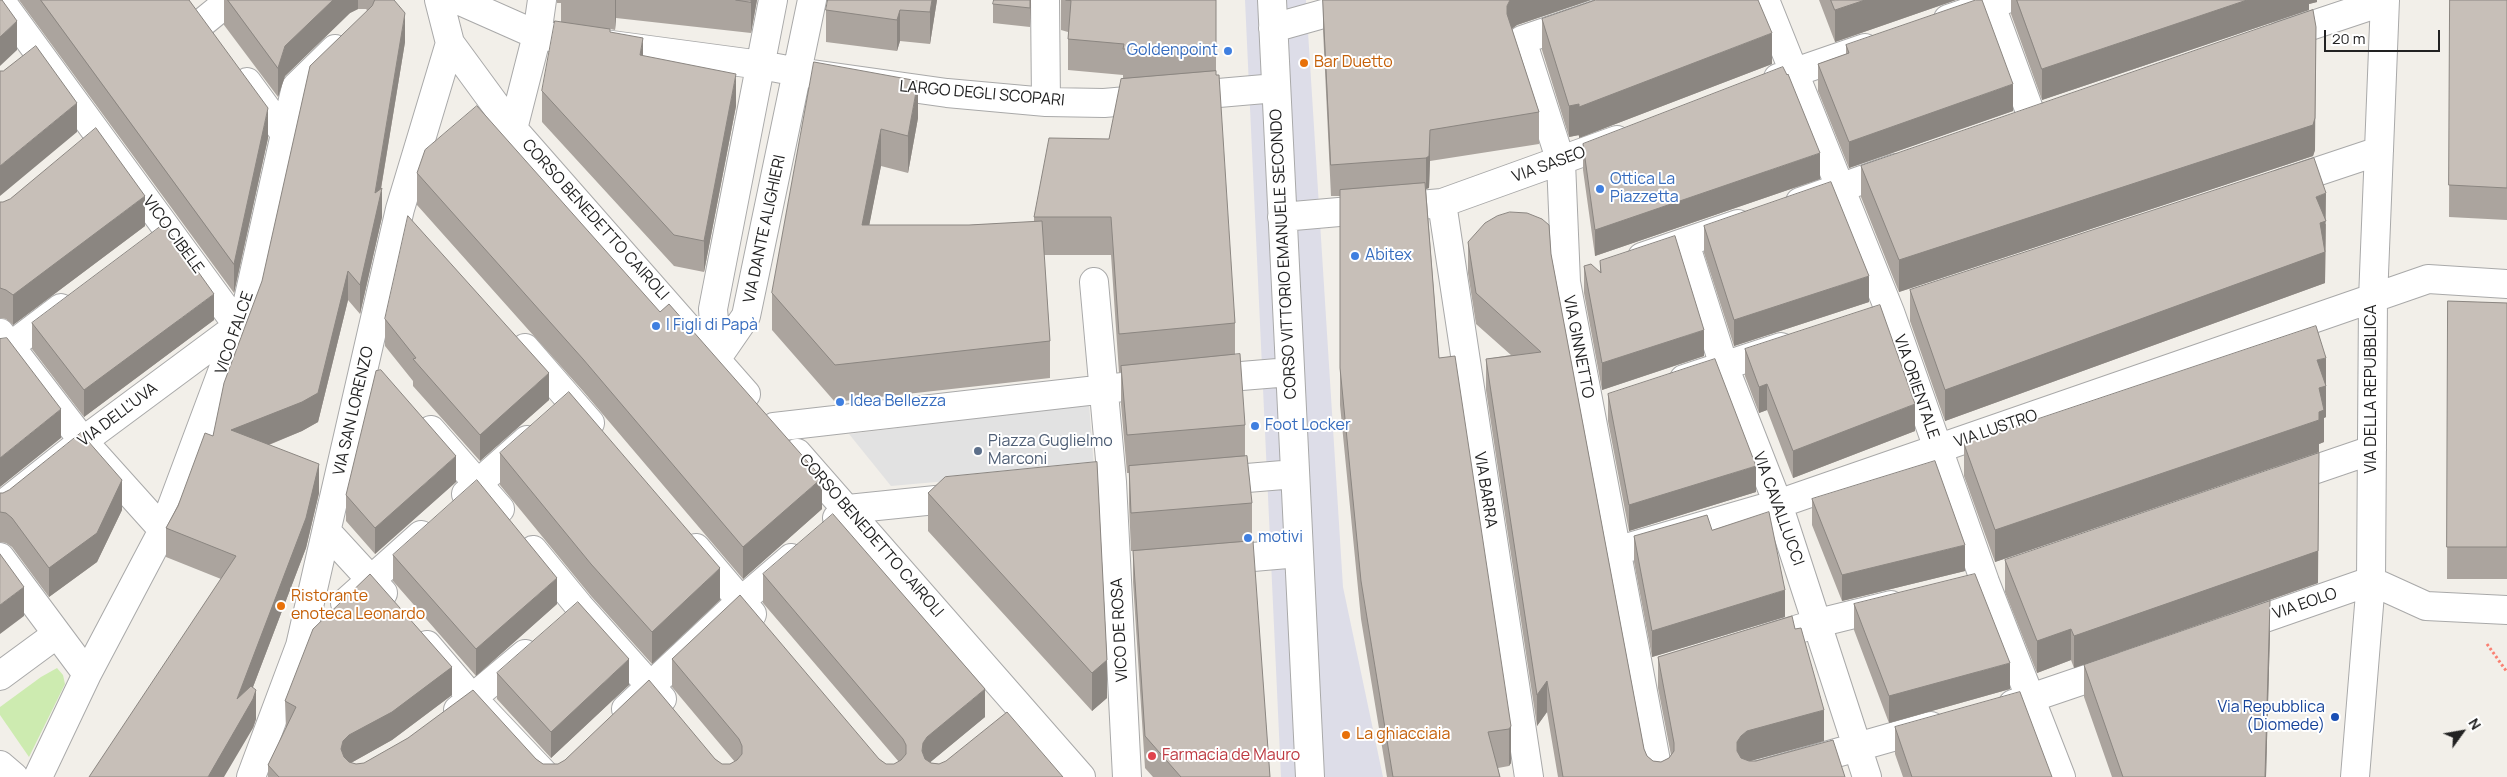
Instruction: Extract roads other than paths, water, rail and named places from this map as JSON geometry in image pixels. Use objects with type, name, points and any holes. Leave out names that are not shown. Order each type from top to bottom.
[{"type":"street","name":"VICO CIBELE","points":[[0,0],[30,61],[100,134],[238,326]]},
{"type":"street","points":[[186,0],[209,30],[230,0]]},
{"type":"street","points":[[438,0],[450,43]]},
{"type":"street","name":"LARGO DEGLI SCOPARI","points":[[458,0],[537,35],[761,64],[798,72],[947,93],[1046,102],[1104,103],[1276,88]]},
{"type":"street","points":[[513,129],[537,35],[542,0]]},
{"type":"street","points":[[717,358],[713,309],[773,0]]},
{"type":"street","name":"VIA DANTE ALIGHIERI","points":[[717,358],[746,316],[812,0]]},
{"type":"street","points":[[1046,0],[1046,102]]},
{"type":"street","name":"CORSO VITTORIO EMANUELE SECONDO","points":[[1272,0],[1310,777]]},
{"type":"street","points":[[1273,28],[1373,0]]},
{"type":"street","name":"VIA GINNETTO","points":[[1639,0],[1522,40],[1561,162],[1566,282],[1659,777]]},
{"type":"street","name":"VIA ORIENTALE","points":[[1765,0],[1890,312],[1937,449],[1995,579],[2031,699],[2061,777]]},
{"type":"street","points":[[2255,45],[2385,0]]},
{"type":"street","name":"VIA DELLA REPUBBLICA","points":[[2355,777],[2371,581],[2373,299],[2385,0]]},
{"type":"street","points":[[1929,26],[1995,1],[2033,120]]},
{"type":"street","name":"VICO FALCE","points":[[38,777],[87,674],[163,530],[247,305],[296,87],[354,30]]},
{"type":"street","points":[[1757,87],[1794,72],[1884,42]]},
{"type":"street","name":"CORSO BENEDETTO CAIROLI","points":[[450,43],[513,129],[717,358],[774,427],[848,509],[1081,777]]},
{"type":"street","name":"VIA SAN LORENZO","points":[[251,777],[300,646],[400,208],[450,43]]},
{"type":"street","points":[[232,62],[285,134]]},
{"type":"street","points":[[2005,130],[2060,110]]},
{"type":"street","name":"VIA SASEO","points":[[1282,218],[1442,203],[1561,162],[1645,130]]},
{"type":"street","points":[[77,153],[100,134]]},
{"type":"street","points":[[2257,191],[2379,151]]},
{"type":"street","points":[[1621,264],[1922,159]]},
{"type":"street","name":"VIA BARRA","points":[[1442,203],[1529,777]]},
{"type":"street","points":[[400,208],[420,231]]},
{"type":"street","points":[[145,246],[168,228]]},
{"type":"street","name":"VIA CAVALLUCCI","points":[[1685,243],[1724,366],[1778,504],[1867,777]]},
{"type":"street","points":[[1566,282],[1593,273]]},
{"type":"street","name":"VIA LUSTRO","points":[[1616,551],[1778,504],[2428,279],[2507,284]]},
{"type":"street","points":[[1094,282],[1112,486]]},
{"type":"street","points":[[81,293],[3,344],[83,441],[163,530]]},
{"type":"street","points":[[1862,321],[1918,302]]},
{"type":"street","name":"VIA DELL'UVA","points":[[0,507],[83,441],[238,326]]},
{"type":"street","points":[[506,327],[604,439]]},
{"type":"street","points":[[1662,386],[1807,339]]},
{"type":"street","points":[[367,357],[386,379]]},
{"type":"street","points":[[1183,381],[1290,372]]},
{"type":"street","points":[[774,427],[890,416],[1143,385]]},
{"type":"street","points":[[300,646],[371,579],[571,401]]},
{"type":"street","points":[[1590,410],[1617,401]]},
{"type":"street","points":[[413,409],[478,483],[579,606],[676,716]]},
{"type":"street","points":[[2259,488],[2372,450]]},
{"type":"street","points":[[1189,483],[1295,474]]},
{"type":"street","points":[[1034,490],[1112,486],[1141,488]]},
{"type":"street","name":"VICO DE ROSA","points":[[1112,486],[1127,777]]},
{"type":"street","points":[[609,725],[741,601],[848,509],[985,495]]},
{"type":"street","points":[[680,529],[766,630]]},
{"type":"street","points":[[327,532],[371,579],[473,699],[556,773]]},
{"type":"street","points":[[1194,562],[1299,553]]},
{"type":"street","points":[[0,557],[87,674]]},
{"type":"street","points":[[1117,568],[1146,566]]},
{"type":"street","points":[[1957,589],[1995,579]]},
{"type":"street","points":[[2371,581],[2426,606],[2507,610]]},
{"type":"street","name":"VIA EOLO","points":[[2210,636],[2371,581]]},
{"type":"street","points":[[1743,646],[1818,623],[1911,600]]},
{"type":"street","points":[[437,726],[473,699],[579,606]]},
{"type":"street","points":[[0,676],[57,634]]},
{"type":"street","points":[[1985,711],[2031,699],[2144,659]]},
{"type":"street","points":[[1640,677],[1668,668]]},
{"type":"street","points":[[998,727],[1021,708]]},
{"type":"street","points":[[1752,777],[1958,719]]},
{"type":"street","points":[[0,765],[14,777]]},
{"type":"place","name":"Goldenpoint","points":[[1228,51]]},
{"type":"place","name":"Bar Duetto","points":[[1304,63]]},
{"type":"place","name":"Ottica La Piazzetta","points":[[1600,189]]},
{"type":"place","name":"Abitex","points":[[1355,256]]},
{"type":"place","name":"I Figli di Papà","points":[[656,326]]},
{"type":"place","name":"Idea Bellezza","points":[[840,402]]},
{"type":"place","name":"Foot Locker","points":[[1255,426]]},
{"type":"place","name":"Piazza Guglielmo Marconi","points":[[978,451]]},
{"type":"place","name":"motivi","points":[[1248,538]]},
{"type":"place","name":"Ristorante enoteca Leonardo","points":[[281,606]]},
{"type":"place","name":"Via Repubblica (Diomede)","points":[[2335,717]]},
{"type":"place","name":"La ghiacciaia","points":[[1346,735]]},
{"type":"place","name":"Farmacia de Mauro","points":[[1152,756]]}]
